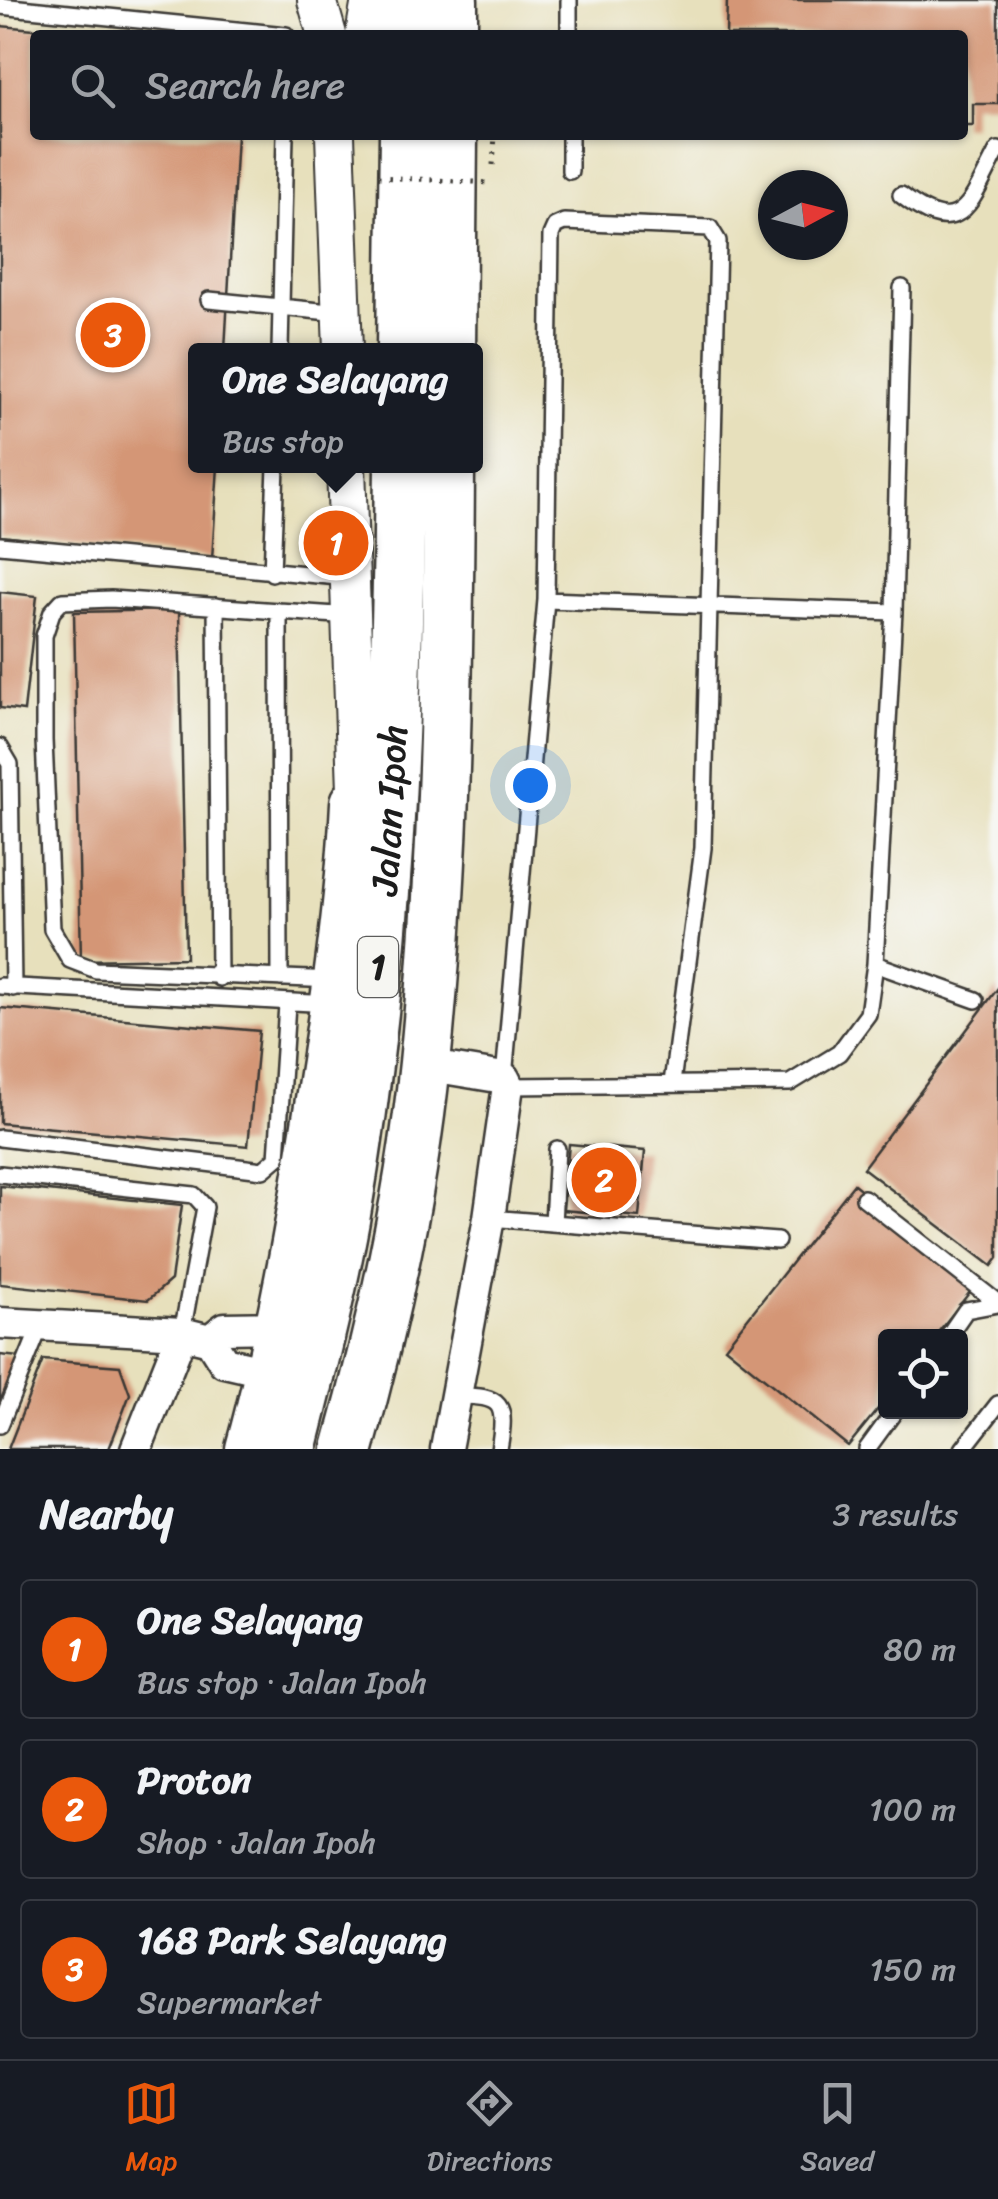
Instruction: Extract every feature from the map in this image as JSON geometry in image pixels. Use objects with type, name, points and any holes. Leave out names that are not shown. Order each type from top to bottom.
[{"type":"highway","points":[[406,30],[407,0]]},
{"type":"highway","points":[[452,0],[452,30]]},
{"type":"highway","points":[[402,343],[405,140]]},
{"type":"highway","points":[[450,343],[452,140]]},
{"type":"highway","points":[[252,1449],[277,1350],[289,1181],[337,992],[357,790],[371,547],[399,473]]},
{"type":"highway","name":"Jalan Ipoh","points":[[291,1449],[336,1262],[366,1073],[388,841],[400,473]]},
{"type":"highway","name":"Jalan Ipoh","points":[[348,1449],[375,1352],[425,1065],[444,768],[449,473]]},
{"type":"street","points":[[317,0],[326,30]]},
{"type":"street","points":[[366,30],[372,0]]},
{"type":"street","points":[[335,140],[342,332]]},
{"type":"street","points":[[336,178],[344,140]]},
{"type":"street","points":[[346,473],[357,790]]},
{"type":"street","points":[[425,1065],[506,1082],[490,1218],[446,1449]]},
{"type":"street","points":[[0,1322],[196,1337],[225,1328],[277,1350]]},
{"type":"street","points":[[196,1337],[224,1362],[277,1350]]},
{"type":"street","points":[[136,1449],[196,1337]]},
{"type":"lane","points":[[569,0],[569,30]]},
{"type":"lane","points":[[0,6],[237,30]]},
{"type":"lane","points":[[280,343],[285,140]]},
{"type":"lane","points":[[570,140],[570,171]]},
{"type":"lane","points":[[901,195],[929,217],[948,218],[964,211],[998,150]]},
{"type":"lane","points":[[672,1083],[702,848],[718,241],[710,228],[564,222],[555,226],[551,235],[546,600],[506,1082],[672,1083],[790,1083],[839,1054],[868,1014],[875,964],[894,612],[902,288]]},
{"type":"lane","points":[[210,300],[282,308],[342,332]]},
{"type":"lane","points":[[272,573],[276,473]]},
{"type":"lane","points":[[0,545],[272,573],[351,597]]},
{"type":"lane","points":[[337,992],[280,978],[96,970],[70,960],[52,929],[44,636],[52,612],[62,600],[97,598],[279,611],[351,597]]},
{"type":"lane","points":[[546,600],[894,612]]},
{"type":"lane","points":[[216,606],[219,978]]},
{"type":"lane","points":[[279,611],[280,978]]},
{"type":"lane","points":[[0,747],[10,764],[6,987],[287,1004],[337,992]]},
{"type":"lane","points":[[875,964],[976,1000]]},
{"type":"lane","points":[[0,1138],[244,1169],[289,1181],[280,1132],[287,1004]]},
{"type":"lane","points":[[554,1222],[557,1149]]},
{"type":"lane","points":[[0,1174],[194,1195],[201,1200],[205,1208],[196,1337]]},
{"type":"lane","points":[[864,1198],[998,1304]]},
{"type":"lane","points":[[490,1218],[777,1240]]},
{"type":"lane","points":[[953,1329],[966,1310],[998,1304]]},
{"type":"lane","points":[[0,1424],[40,1327]]},
{"type":"lane","points":[[456,1396],[488,1396],[498,1404],[504,1417],[499,1449]]},
{"type":"lane","points":[[962,1449],[998,1404]]},
{"type":"lane","points":[[867,1449],[889,1419]]},
{"type":"path","points":[[378,177],[492,183],[495,140]]},
{"type":"building","points":[[727,0],[998,0],[998,104],[973,104],[973,126],[968,126],[968,30],[726,30]]},
{"type":"building","points":[[0,26],[46,30],[30,30],[30,140],[237,140],[225,343],[188,343],[188,473],[218,473],[212,559],[0,536]]},
{"type":"building","points":[[0,592],[37,596],[24,711],[0,708]]},
{"type":"building","points":[[179,610],[186,958],[81,960],[74,612]]},
{"type":"building","points":[[998,988],[998,1258],[992,1266],[863,1168]]},
{"type":"building","points":[[0,1008],[259,1031],[248,1146],[0,1123]]},
{"type":"building","points":[[569,1144],[645,1151],[639,1217],[563,1210]]},
{"type":"building","points":[[854,1184],[977,1283],[941,1329],[878,1329],[878,1409],[848,1446],[725,1347]]},
{"type":"building","points":[[0,1186],[182,1205],[171,1280],[148,1300],[0,1284]]},
{"type":"building","points":[[0,1355],[20,1357],[0,1406]]},
{"type":"building","points":[[43,1360],[120,1366],[130,1394],[109,1449],[8,1449]]},
{"type":"place","name":"168 Park Selayang","points":[[113,335]]},
{"type":"place","name":"One Selayang","points":[[336,543]]},
{"type":"place","name":"Proton","points":[[604,1180]]}]
